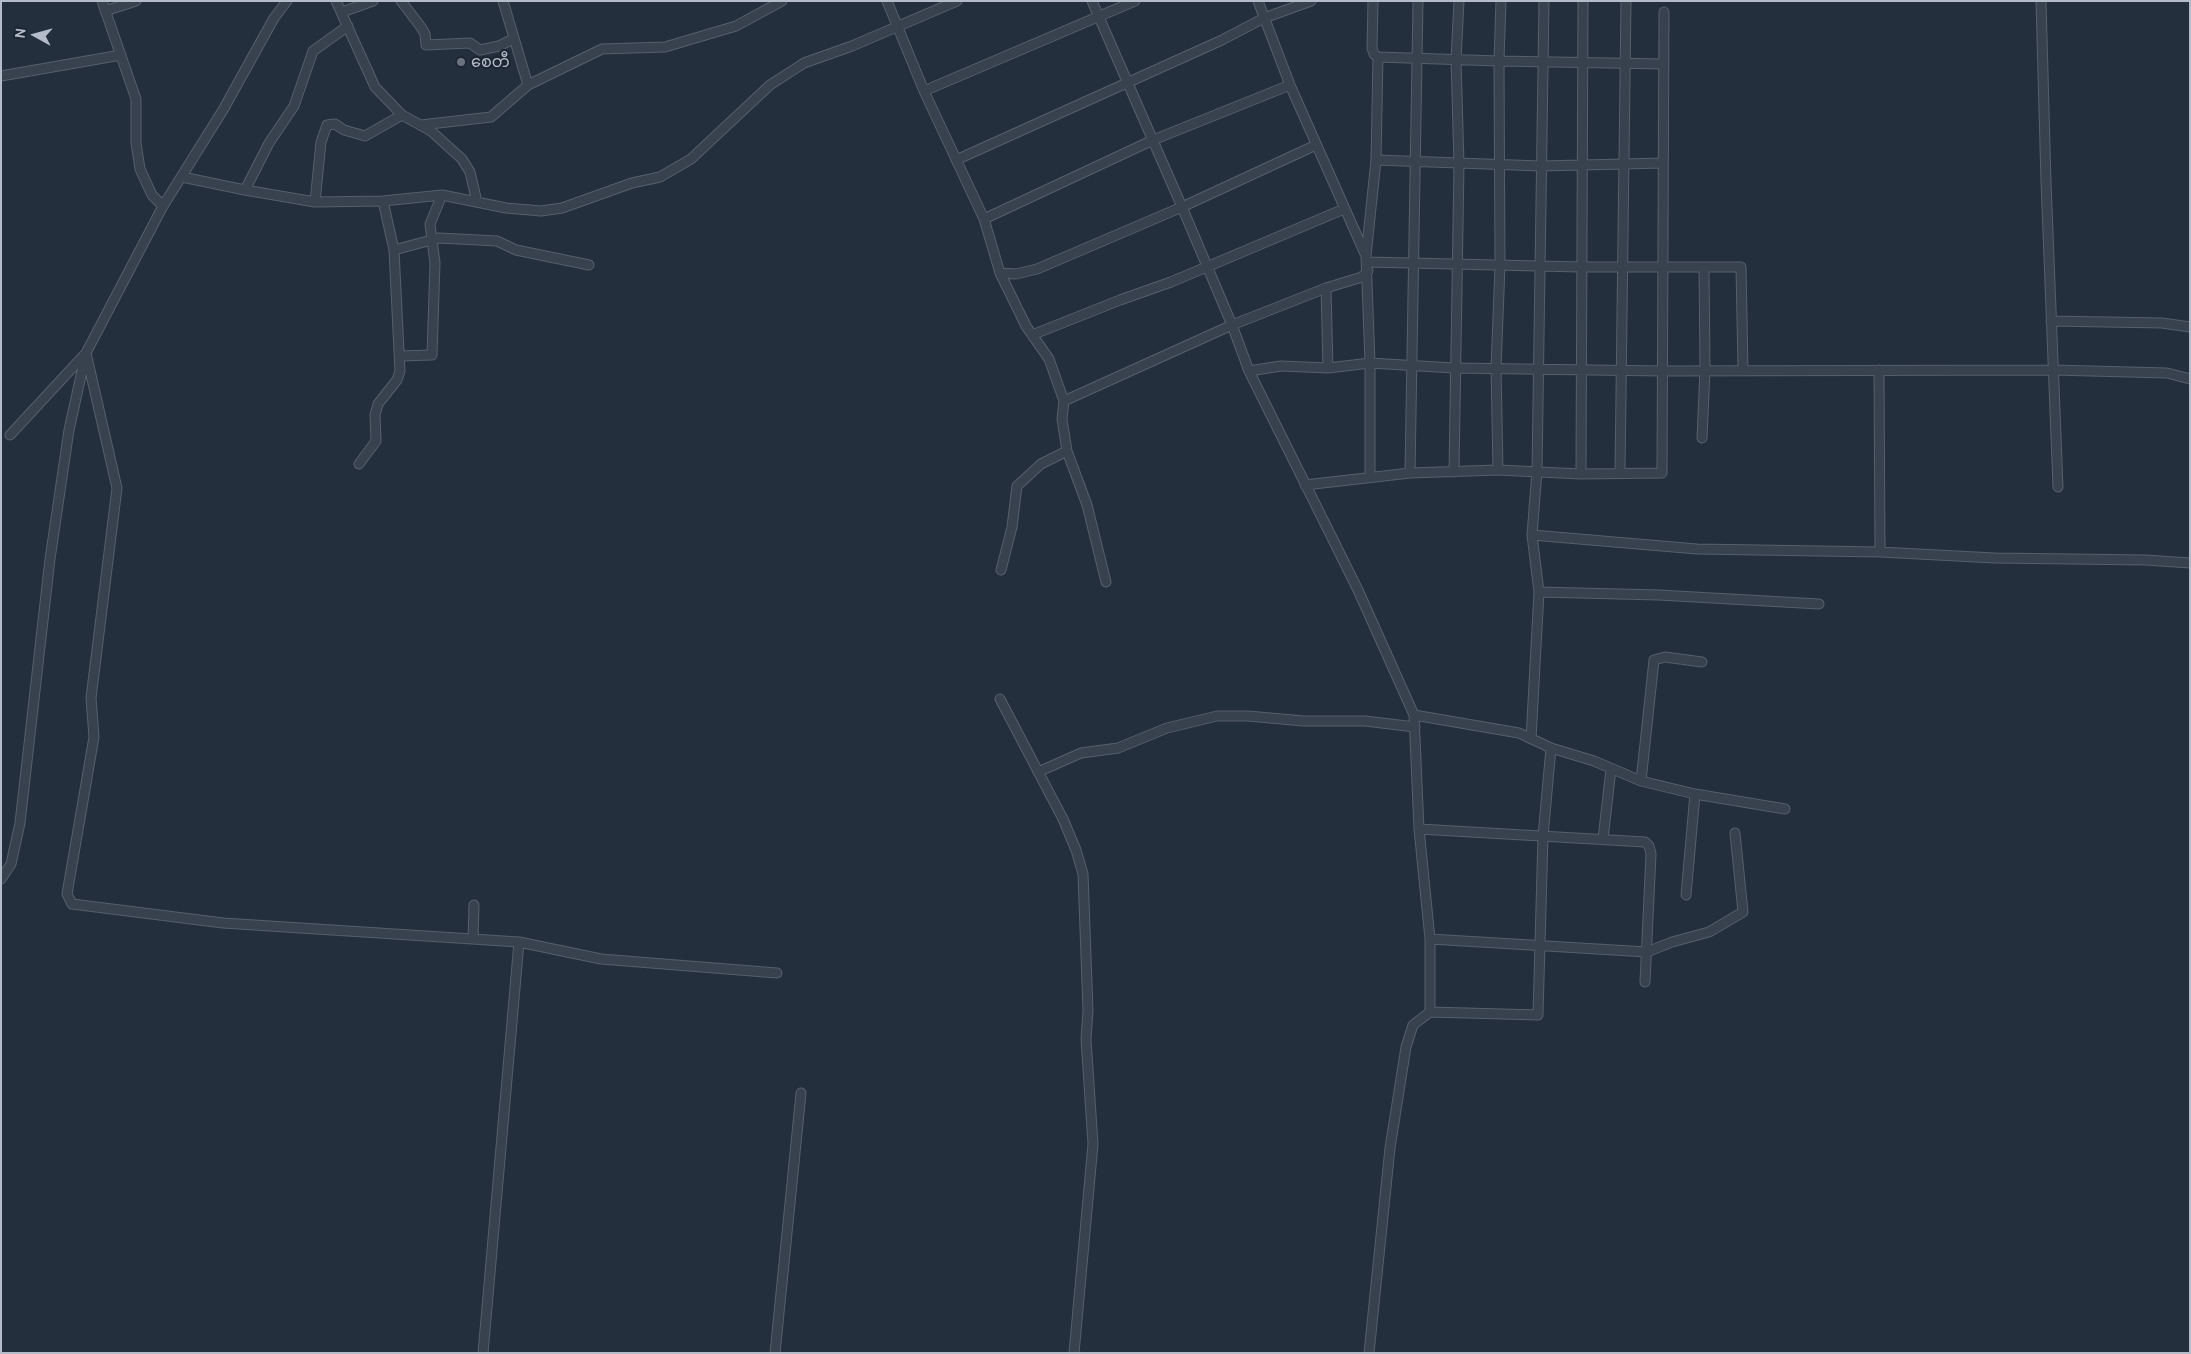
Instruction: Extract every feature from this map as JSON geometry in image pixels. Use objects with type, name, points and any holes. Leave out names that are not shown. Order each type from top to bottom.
[{"type":"street","points":[[102,1],[136,99],[136,143],[140,169],[152,195],[164,206]]},
{"type":"street","points":[[106,11],[136,1]]},
{"type":"street","points":[[10,435],[86,353],[164,206],[223,110],[274,18],[287,1]]},
{"type":"street","points":[[336,1],[375,87],[402,115],[431,131],[462,159],[470,172],[477,202]]},
{"type":"street","points":[[342,12],[373,1]]},
{"type":"street","points":[[401,1],[421,27],[426,45],[470,43],[480,50],[499,46],[514,39]]},
{"type":"street","points":[[503,1],[528,85]]},
{"type":"street","points":[[421,125],[491,117],[528,85],[602,49],[665,47],[736,26],[782,1]]},
{"type":"street","points":[[887,1],[924,91],[984,219],[1000,273],[1026,326],[1049,359],[1064,401],[1062,419],[1067,451],[1087,505],[1106,582]]},
{"type":"street","points":[[182,176],[245,190],[315,202],[383,201],[442,195],[506,208],[541,211],[562,208],[632,183],[660,177],[691,159],[770,85],[804,63],[898,27],[957,1]]},
{"type":"street","points":[[1092,1],[1207,265],[1249,371],[1358,590],[1414,715],[1419,830],[1430,939],[1430,1012]]},
{"type":"street","points":[[924,91],[1135,1]]},
{"type":"street","points":[[1064,401],[1232,325],[1362,276],[1367,263],[1290,85],[1258,1]]},
{"type":"street","points":[[956,160],[1222,40],[1264,18],[1311,1]]},
{"type":"street","points":[[1373,1],[1372,48],[1374,54],[1378,57],[1664,64]]},
{"type":"street","points":[[1410,473],[1418,1]]},
{"type":"street","points":[[1454,472],[1454,368],[1459,164],[1456,60],[1460,1]]},
{"type":"street","points":[[1498,470],[1496,368],[1500,266],[1500,1]]},
{"type":"street","points":[[1531,739],[1539,592],[1532,535],[1537,471],[1544,1]]},
{"type":"street","points":[[1581,474],[1583,1]]},
{"type":"street","points":[[1620,473],[1622,164],[1626,1]]},
{"type":"street","points":[[2041,1],[2058,487]]},
{"type":"street","points":[[1305,485],[1410,473],[1498,470],[1581,474],[1662,473],[1664,12]]},
{"type":"street","points":[[245,190],[268,143],[294,106],[313,51],[348,26]]},
{"type":"street","points":[[1,76],[121,56]]},
{"type":"street","points":[[1370,477],[1370,363],[1367,263],[1376,160],[1378,57]]},
{"type":"street","points":[[984,219],[1153,140],[1290,85]]},
{"type":"street","points":[[315,202],[321,142],[327,125],[335,124],[344,130],[365,136],[402,115]]},
{"type":"street","points":[[1000,273],[1016,274],[1037,270],[1182,207],[1316,145]]},
{"type":"street","points":[[1376,160],[1541,166],[1663,164]]},
{"type":"street","points":[[400,356],[432,355],[436,263],[430,224],[442,195]]},
{"type":"street","points":[[359,464],[376,440],[375,415],[378,404],[397,380],[400,371],[394,250],[383,201]]},
{"type":"street","points":[[1032,335],[1171,282],[1207,265],[1344,209]]},
{"type":"street","points":[[394,250],[439,238],[497,241],[516,250],[589,265]]},
{"type":"street","points":[[1367,263],[1621,268],[1741,266],[1743,370]]},
{"type":"street","points":[[1702,438],[1706,370],[1704,266]]},
{"type":"street","points":[[1326,288],[1328,368]]},
{"type":"street","points":[[2051,321],[2162,323],[2190,327]]},
{"type":"street","points":[[1,879],[11,864],[20,823],[50,559],[69,430],[86,353]]},
{"type":"street","points":[[86,353],[117,488],[92,698],[94,737],[67,894],[72,904],[223,923],[519,942],[601,959],[777,973]]},
{"type":"street","points":[[1249,371],[1281,366],[1328,368],[1370,363],[1454,368],[1662,371],[2053,370],[2167,373],[2190,379]]},
{"type":"street","points":[[1879,370],[1880,552]]},
{"type":"street","points":[[1001,570],[1012,527],[1018,486],[1041,464],[1067,451]]},
{"type":"street","points":[[1532,535],[1697,548],[1880,552],[1994,558],[2146,560],[2190,563]]},
{"type":"street","points":[[1539,592],[1659,595],[1819,604]]},
{"type":"street","points":[[1641,781],[1654,660],[1665,657],[1702,662]]},
{"type":"street","points":[[1000,699],[1063,819],[1076,850],[1083,874],[1088,1011],[1086,1039],[1093,1144],[1074,1353]]},
{"type":"street","points":[[1414,715],[1519,733],[1551,748],[1594,761],[1641,781],[1696,794],[1785,809]]},
{"type":"street","points":[[1038,772],[1080,753],[1118,748],[1167,728],[1217,716],[1248,716],[1304,721],[1365,721],[1415,727]]},
{"type":"street","points":[[1368,1353],[1390,1148],[1406,1047],[1414,1025],[1430,1012],[1538,1015],[1544,836],[1551,748]]},
{"type":"street","points":[[1602,839],[1611,769]]},
{"type":"street","points":[[1686,895],[1696,794]]},
{"type":"street","points":[[1419,830],[1645,842],[1649,846],[1651,854],[1648,952],[1645,982]]},
{"type":"street","points":[[1430,939],[1648,952],[1672,942],[1709,932],[1743,912],[1735,833]]},
{"type":"street","points":[[473,939],[474,905]]},
{"type":"street","points":[[483,1353],[519,942]]},
{"type":"street","points":[[775,1353],[801,1093]]},
{"type":"place","name":"စေတီ","points":[[461,62]]}]
